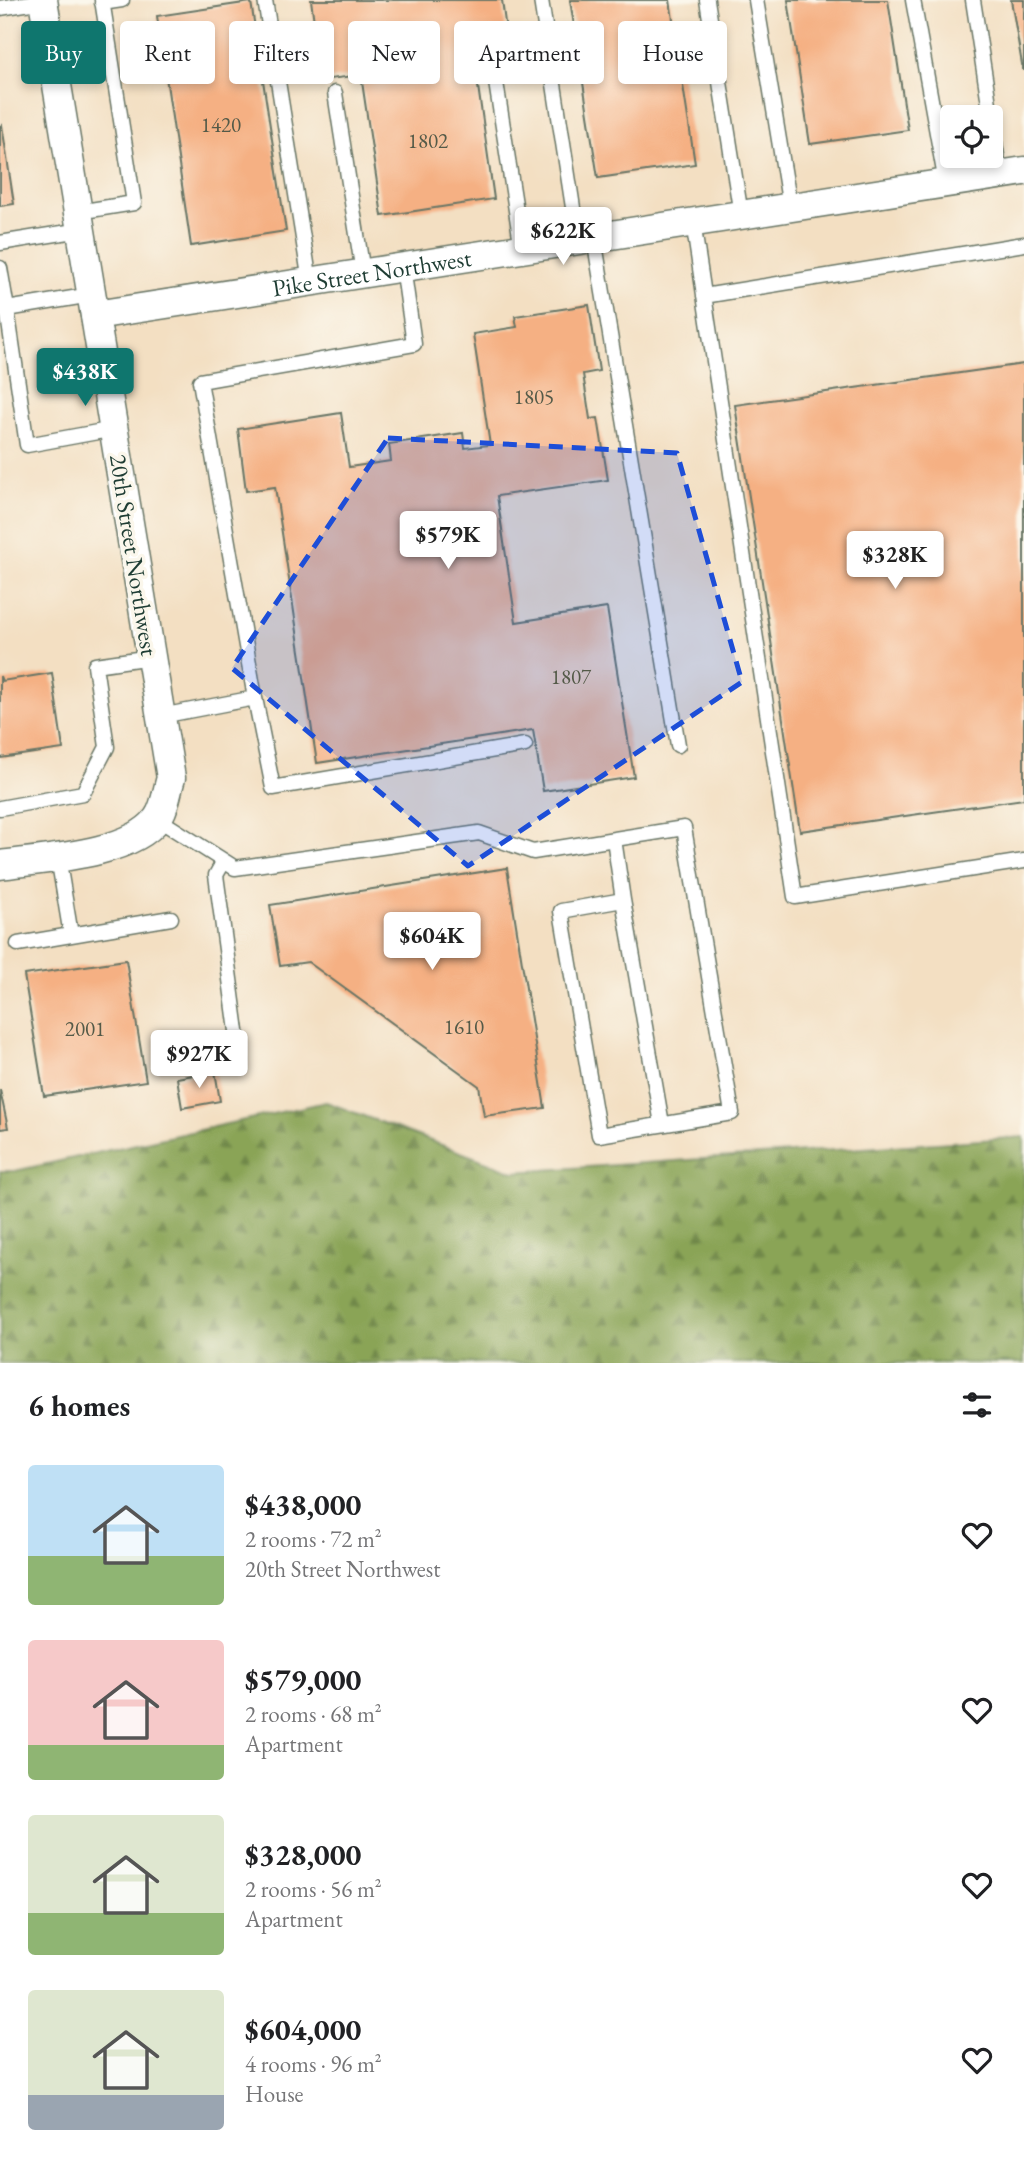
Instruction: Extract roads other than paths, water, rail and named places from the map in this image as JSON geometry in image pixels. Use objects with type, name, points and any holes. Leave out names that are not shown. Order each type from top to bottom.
[{"type":"street","name":"20th Street Northwest","points":[[43,0],[171,778],[158,819]]},
{"type":"street","name":"Pike Street Northwest","points":[[93,305],[310,282],[1012,173]]},
{"type":"street","points":[[0,865],[111,848],[141,832],[158,819]]},
{"type":"lane","points":[[0,8],[43,0]]},
{"type":"lane","points":[[0,243],[134,203],[102,2],[122,0]]},
{"type":"lane","points":[[265,0],[310,282]]},
{"type":"lane","points":[[541,0],[678,745]]},
{"type":"lane","points":[[707,0],[741,215]]},
{"type":"lane","points":[[756,0],[790,207]]},
{"type":"lane","points":[[914,0],[946,183]]},
{"type":"lane","points":[[973,0],[1012,173]]},
{"type":"lane","points":[[496,84],[522,249]]},
{"type":"lane","points":[[335,93],[363,273]]},
{"type":"lane","points":[[693,222],[796,897],[1024,861]]},
{"type":"lane","points":[[704,296],[1024,244]]},
{"type":"lane","points":[[403,267],[414,344],[200,381],[273,788],[525,745]]},
{"type":"lane","points":[[0,268],[27,445],[114,429]]},
{"type":"lane","points":[[7,309],[93,305]]},
{"type":"lane","points":[[0,808],[83,793],[107,747],[95,665],[151,657]]},
{"type":"lane","points":[[161,716],[255,698]]},
{"type":"lane","points":[[158,819],[235,868],[479,833],[533,852],[684,828],[732,1113],[599,1135],[561,911],[623,900]]},
{"type":"lane","points":[[614,839],[662,1124]]},
{"type":"lane","points":[[58,857],[71,935]]},
{"type":"lane","points":[[224,861],[216,875],[241,1060]]},
{"type":"lane","points":[[18,943],[172,918]]}]
